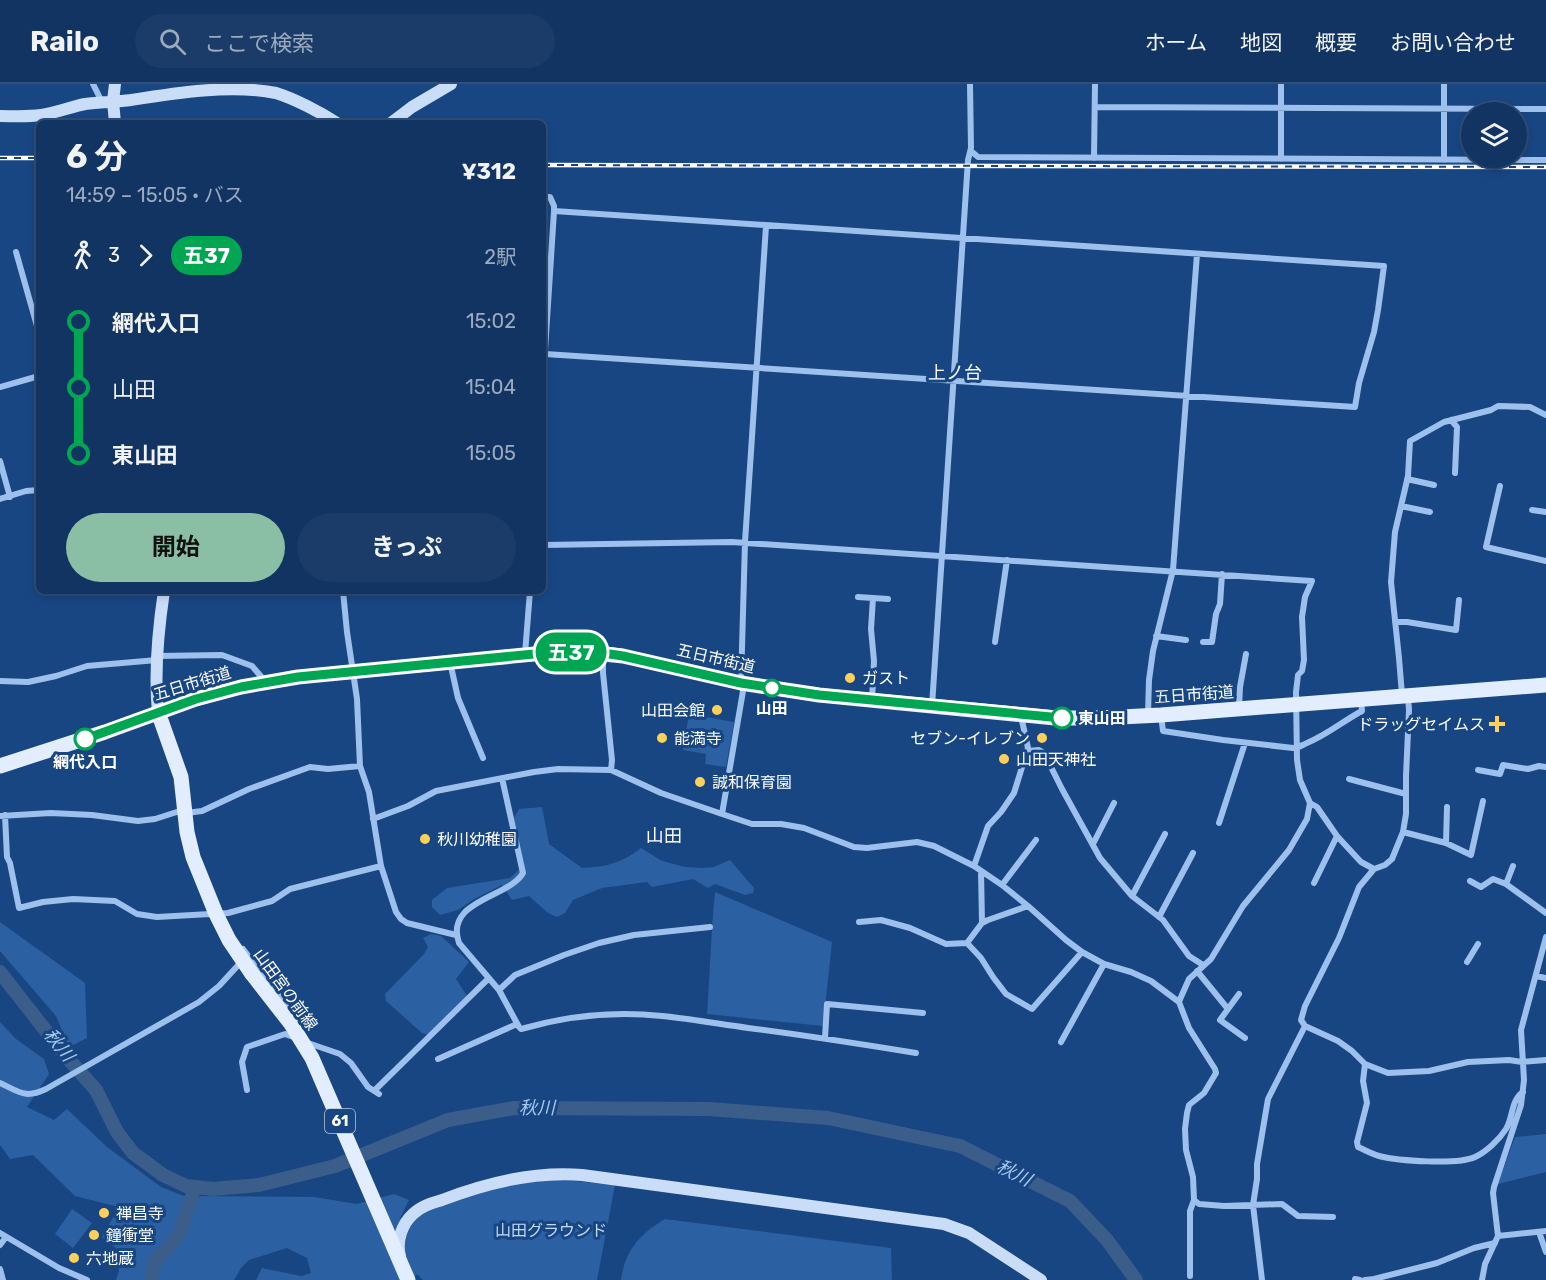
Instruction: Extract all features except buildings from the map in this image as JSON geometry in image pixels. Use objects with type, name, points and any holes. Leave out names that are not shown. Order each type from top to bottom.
[{"type":"main road","name":"五日市街道","points":[[0,766],[216,693],[267,682],[352,671],[555,652],[603,653],[741,683],[819,695],[1080,719],[1546,685]]},
{"type":"main road","name":"山田宮の前線","points":[[158,712],[181,777],[184,812],[191,849],[216,914],[242,960],[291,1024],[312,1058],[408,1280]]},
{"type":"street","points":[[93,84],[107,101],[114,120]]},
{"type":"street","points":[[107,101],[115,84]]},
{"type":"street","points":[[396,120],[412,107],[451,84]]},
{"type":"street","points":[[932,706],[968,160],[971,151],[970,84]]},
{"type":"street","points":[[1094,158],[1095,84]]},
{"type":"street","points":[[1281,84],[1281,159]]},
{"type":"street","points":[[1444,84],[1444,160]]},
{"type":"street","points":[[0,116],[44,115],[107,101],[211,88],[254,89],[275,93],[331,120]]},
{"type":"street","points":[[1095,107],[1546,109]]},
{"type":"street","points":[[971,151],[978,157],[1546,160]]},
{"type":"street","points":[[546,197],[549,197],[554,206],[546,288]]},
{"type":"street","points":[[546,354],[1355,407],[1359,383],[1374,332],[1384,266],[554,211]]},
{"type":"street","points":[[722,814],[743,691],[741,683],[745,542],[766,226]]},
{"type":"street","points":[[16,252],[36,322]]},
{"type":"street","points":[[1197,254],[1173,570],[1156,636],[1149,680],[1154,715],[1163,731],[1298,748],[1320,738],[1362,711],[1361,699]]},
{"type":"street","points":[[0,387],[36,376]]},
{"type":"street","points":[[1546,415],[1530,407],[1498,406],[1491,410],[1444,422],[1410,441],[1407,480],[1395,532],[1391,582],[1405,695],[1409,710],[1406,814],[1403,832],[1392,859],[1385,865],[1374,869],[1359,886],[1339,938],[1305,1006],[1301,1020],[1305,1026],[1338,1041],[1365,1064],[1377,1070],[1396,1073],[1429,1071],[1468,1062],[1546,1060]]},
{"type":"street","points":[[1451,420],[1457,427],[1455,473]]},
{"type":"street","points":[[0,461],[10,497]]},
{"type":"street","points":[[1407,480],[1434,485]]},
{"type":"street","points":[[1500,486],[1486,547],[1546,561]]},
{"type":"street","points":[[0,499],[36,490]]},
{"type":"street","points":[[1401,506],[1430,512]]},
{"type":"street","points":[[1532,510],[1546,512]]},
{"type":"street","points":[[546,545],[745,542],[1312,580],[1305,597],[1302,616],[1305,660],[1302,671],[1298,675],[1296,704],[1297,760],[1300,780],[1310,803],[1307,819],[1289,850],[1243,906],[1211,959],[1186,984],[1179,1002]]},
{"type":"street","points":[[995,642],[1007,560]]},
{"type":"street","points":[[1203,642],[1212,642],[1216,614],[1220,604],[1222,574]]},
{"type":"street","points":[[158,712],[157,658],[164,594]]},
{"type":"street","points":[[343,594],[357,699],[360,766],[369,792],[381,866],[396,912],[407,923],[456,935]]},
{"type":"street","points":[[525,655],[530,594]]},
{"type":"street","points":[[858,597],[888,599]]},
{"type":"street","points":[[872,700],[873,598]]},
{"type":"street","points":[[1395,622],[1456,630],[1459,600]]},
{"type":"street","points":[[1156,636],[1186,640]]},
{"type":"street","points":[[603,653],[611,770]]},
{"type":"street","points":[[1239,709],[1246,654]]},
{"type":"street","points":[[0,681],[28,682],[87,666],[157,658],[222,655],[252,666],[267,682]]},
{"type":"street","points":[[450,662],[458,698],[483,758]]},
{"type":"street","points":[[974,866],[988,826],[1014,793],[1028,748],[1021,715]]},
{"type":"street","points":[[1219,823],[1245,743]]},
{"type":"street","points":[[1027,751],[1040,750],[1044,753],[1100,858],[1132,896],[1159,917],[1189,956],[1203,965]]},
{"type":"street","points":[[1478,770],[1500,774],[1503,765],[1528,769],[1546,767]]},
{"type":"street","points":[[360,766],[328,769],[310,767],[249,789],[202,811],[184,812],[155,819],[138,821],[51,813],[2,815],[8,857],[19,908],[43,902],[73,899],[115,901],[137,914],[157,917],[228,914],[272,901],[290,889],[381,866]]},
{"type":"street","points":[[373,819],[408,806],[436,791],[558,769],[611,770],[661,793],[753,824],[781,824],[804,828],[854,847],[926,843],[943,849],[974,866],[1002,885],[1082,952],[1104,964],[1151,981],[1179,1002],[1189,1028],[1215,1069],[1216,1073],[1204,1093],[1189,1105],[1185,1129],[1194,1200],[1190,1211],[1190,1276]]},
{"type":"street","points":[[502,778],[523,873],[519,880],[481,899],[465,913],[459,922],[456,935],[459,943],[499,990],[521,1029],[548,1021],[572,1018],[609,1015],[660,1016],[825,1038],[916,1053]]},
{"type":"street","points":[[1349,779],[1406,794]]},
{"type":"street","points":[[1403,832],[1446,843],[1471,855],[1483,801]]},
{"type":"street","points":[[1093,844],[1114,803]]},
{"type":"street","points":[[1310,803],[1317,807],[1337,836],[1361,862],[1374,869]]},
{"type":"street","points":[[1446,843],[1447,807]]},
{"type":"street","points":[[1132,896],[1165,834]]},
{"type":"street","points":[[1314,883],[1337,836]]},
{"type":"street","points":[[1002,885],[1036,840]]},
{"type":"street","points":[[1159,917],[1193,853]]},
{"type":"street","points":[[1506,884],[1513,866]]},
{"type":"street","points":[[981,871],[982,923]]},
{"type":"street","points":[[1470,881],[1481,887],[1493,879],[1506,884],[1546,913]]},
{"type":"street","points":[[967,943],[982,923],[1028,906]]},
{"type":"street","points":[[859,922],[880,920],[910,928],[946,944],[967,943],[981,958],[1006,994],[1032,1009],[1082,952]]},
{"type":"street","points":[[499,990],[515,975],[599,943],[634,935],[710,927]]},
{"type":"street","points":[[1482,1280],[1485,1264],[1498,1236],[1493,1193],[1521,1105],[1524,1080],[1521,1030],[1546,937]]},
{"type":"street","points":[[229,940],[236,940],[252,960],[284,1002],[311,1044]]},
{"type":"street","points":[[1467,962],[1478,944]]},
{"type":"street","points":[[0,1083],[18,1092],[32,1095],[46,1089],[199,1002],[219,986],[242,960]]},
{"type":"street","points":[[1061,1042],[1104,964]]},
{"type":"street","points":[[1197,971],[1228,1009]]},
{"type":"street","points":[[1536,976],[1546,978]]},
{"type":"street","points":[[248,1090],[242,1062],[247,1047],[285,1034],[340,1054],[351,1063],[368,1087],[377,1092],[489,978]]},
{"type":"street","points":[[1239,994],[1220,1020],[1245,1038]]},
{"type":"street","points":[[825,1038],[827,1004],[923,1013]]},
{"type":"street","points":[[438,1059],[517,1024]]},
{"type":"street","points":[[1262,1280],[1253,1205],[1257,1164],[1268,1100],[1305,1026]]},
{"type":"street","points":[[1365,1064],[1363,1081],[1367,1102],[1357,1142],[1358,1147],[1380,1156],[1425,1161],[1458,1161],[1474,1157],[1488,1149],[1506,1129],[1518,1096],[1523,1092]]},
{"type":"street","points":[[414,1280],[404,1268],[399,1250],[402,1230],[418,1210],[478,1187],[536,1176],[562,1174],[944,1224],[969,1233],[1041,1280]]},
{"type":"street","points":[[1194,1200],[1199,1204],[1282,1204],[1298,1216],[1333,1217]]},
{"type":"street","points":[[1498,1236],[1543,1231],[1546,1252]]},
{"type":"street","points":[[0,1245],[3,1235],[59,1268],[87,1280]]},
{"type":"street","points":[[1360,1280],[1397,1277],[1474,1248],[1495,1243]]},
{"type":"street","points":[[0,1269],[3,1280]]},
{"type":"green space","points":[[689,714],[734,722],[726,767],[705,764],[706,754],[683,750]]},
{"type":"green space","points":[[542,807],[549,844],[582,868],[613,863],[641,848],[662,861],[685,867],[714,867],[730,860],[754,888],[753,893],[745,895],[715,884],[708,888],[693,879],[652,887],[647,882],[602,888],[573,900],[565,913],[557,917],[548,913],[529,896],[512,900],[502,885],[458,910],[440,915],[432,907],[432,900],[447,888],[510,878],[524,865],[514,818],[519,809]]},
{"type":"green space","points":[[715,892],[832,942],[823,1026],[707,1014]]},
{"type":"green space","points":[[0,922],[85,983],[87,1038],[69,1047],[56,1016],[0,951]]},
{"type":"green space","points":[[431,934],[441,936],[469,962],[456,979],[467,996],[429,1035],[422,1033],[386,1001],[385,994],[424,954],[428,947],[423,938]]},
{"type":"green space","name":"山田グラウンド","points":[[0,1022],[16,1039],[44,1059],[49,1074],[27,1107],[54,1120],[67,1109],[107,1147],[161,1187],[184,1196],[314,1197],[357,1204],[394,1194],[409,1200],[400,1218],[411,1226],[415,1219],[423,1213],[463,1196],[542,1178],[615,1185],[597,1280],[423,1280],[417,1274],[412,1280],[256,1280],[262,1268],[301,1276],[311,1273],[307,1258],[287,1248],[249,1260],[234,1280],[116,1280],[119,1271],[116,1248],[102,1237],[119,1207],[75,1196],[33,1155],[10,1159],[0,1145]]},
{"type":"green space","points":[[1546,1134],[1546,1172],[1498,1184],[1515,1137]]},
{"type":"green space","points":[[72,1209],[92,1223],[73,1248],[55,1234]]},
{"type":"green space","points":[[665,1219],[891,1248],[892,1280],[621,1280],[626,1260],[635,1244]]},
{"type":"waterway","name":"秋川","points":[[0,972],[64,1054],[96,1090],[117,1132],[133,1153],[163,1175],[186,1186],[213,1189],[259,1185],[335,1166],[448,1120],[514,1108],[709,1109],[828,1118],[960,1146],[1070,1201],[1107,1240],[1136,1280]]},
{"type":"waterway","points":[[151,1280],[155,1260],[179,1234],[194,1187]]},
{"type":"railway","points":[[0,158],[36,158]]},
{"type":"railway","points":[[546,165],[1546,167]]},
{"type":"bus line","name":"五37","points":[[85,739],[173,706],[241,687],[298,677],[555,652],[603,653],[623,656],[741,683],[819,695],[1062,718]]},
{"type":"place","name":"ガスト","points":[[850,678]]},
{"type":"place","name":"山田","points":[[772,688]]},
{"type":"place","name":"山田会館","points":[[717,710]]},
{"type":"place","name":"東山田","points":[[1062,718]]},
{"type":"place","name":"ドラッグセイムス","points":[[1497,724]]},
{"type":"place","name":"能満寺","points":[[662,738]]},
{"type":"place","name":"セブン-イレブン","points":[[1042,738]]},
{"type":"place","name":"網代入口","points":[[85,739]]},
{"type":"place","name":"山田天神社","points":[[1004,759]]},
{"type":"place","name":"誠和保育園","points":[[700,782]]},
{"type":"place","name":"秋川幼稚園","points":[[425,839]]},
{"type":"place","name":"禅昌寺","points":[[104,1213]]},
{"type":"place","name":"鐘衝堂","points":[[94,1235]]},
{"type":"place","name":"六地蔵","points":[[74,1258]]},
{"type":"district","name":"上ノ台","points":[[955,373]]},
{"type":"district","name":"山田","points":[[664,836]]}]
